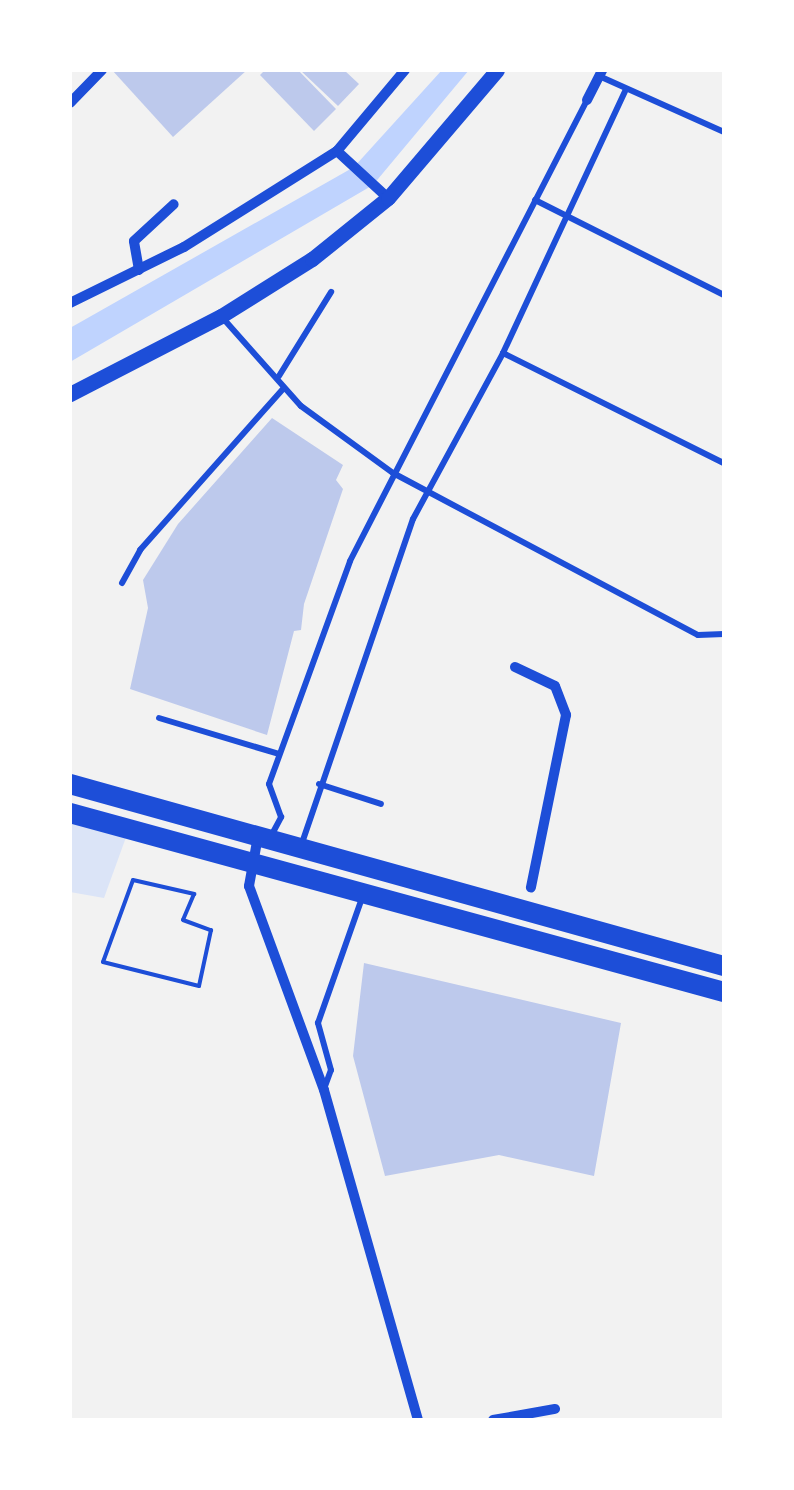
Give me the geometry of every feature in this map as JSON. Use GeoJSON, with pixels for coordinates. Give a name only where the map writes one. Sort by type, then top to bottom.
{"type":"FeatureCollection","features":[{"type":"Feature","properties":{"kind":"main road"},"geometry":{"type":"LineString","coordinates":[[70,784],[412,876],[528,897],[650,944],[724,966]]}},
{"type":"Feature","properties":{"kind":"main road"},"geometry":{"type":"LineString","coordinates":[[70,812],[724,992]]}},
{"type":"Feature","properties":{"kind":"main road"},"geometry":{"type":"LineString","coordinates":[[405,904],[412,876]]}},
{"type":"Feature","properties":{"kind":"main road"},"geometry":{"type":"LineString","coordinates":[[643,970],[650,944]]}},
{"type":"Feature","properties":{"kind":"street"},"geometry":{"type":"LineString","coordinates":[[70,103],[102,70]]}},
{"type":"Feature","properties":{"kind":"street"},"geometry":{"type":"LineString","coordinates":[[70,303],[266,200],[337,152],[405,70]]}},
{"type":"Feature","properties":{"kind":"street"},"geometry":{"type":"LineString","coordinates":[[70,394],[221,316],[312,259],[388,198],[497,70]]}},
{"type":"Feature","properties":{"kind":"street"},"geometry":{"type":"LineString","coordinates":[[587,100],[601,73]]}},
{"type":"Feature","properties":{"kind":"street"},"geometry":{"type":"LineString","coordinates":[[337,152],[388,198]]}},
{"type":"Feature","properties":{"kind":"street"},"geometry":{"type":"LineString","coordinates":[[139,270],[134,241],[174,204]]}},
{"type":"Feature","properties":{"kind":"street"},"geometry":{"type":"LineString","coordinates":[[515,666],[556,686],[566,715],[528,897]]}},
{"type":"Feature","properties":{"kind":"street"},"geometry":{"type":"LineString","coordinates":[[264,837],[250,863],[249,886],[324,1090],[418,1420]]}},
{"type":"Feature","properties":{"kind":"street"},"geometry":{"type":"LineString","coordinates":[[493,1420],[555,1409]]}},
{"type":"Feature","properties":{"kind":"lane"},"geometry":{"type":"LineString","coordinates":[[601,73],[626,89],[724,132]]}},
{"type":"Feature","properties":{"kind":"lane"},"geometry":{"type":"LineString","coordinates":[[301,846],[399,552],[426,492],[503,353],[626,89]]}},
{"type":"Feature","properties":{"kind":"lane"},"geometry":{"type":"LineString","coordinates":[[264,837],[280,818],[269,784],[350,561],[587,100]]}},
{"type":"Feature","properties":{"kind":"lane"},"geometry":{"type":"LineString","coordinates":[[535,200],[724,295]]}},
{"type":"Feature","properties":{"kind":"lane"},"geometry":{"type":"LineString","coordinates":[[279,376],[331,292]]}},
{"type":"Feature","properties":{"kind":"lane"},"geometry":{"type":"LineString","coordinates":[[221,316],[279,376],[282,389],[393,472],[698,635],[724,634]]}},
{"type":"Feature","properties":{"kind":"lane"},"geometry":{"type":"LineString","coordinates":[[503,353],[724,463]]}},
{"type":"Feature","properties":{"kind":"lane"},"geometry":{"type":"LineString","coordinates":[[122,583],[140,550],[282,389]]}},
{"type":"Feature","properties":{"kind":"lane"},"geometry":{"type":"LineString","coordinates":[[159,718],[279,754]]}},
{"type":"Feature","properties":{"kind":"lane"},"geometry":{"type":"LineString","coordinates":[[319,784],[381,804]]}},
{"type":"Feature","properties":{"kind":"lane"},"geometry":{"type":"LineString","coordinates":[[324,1090],[331,1070],[318,1024],[363,893]]}},
{"type":"Feature","properties":{"kind":"path"},"geometry":{"type":"LineString","coordinates":[[133,880],[194,894],[184,920],[211,930],[199,986],[102,962],[133,880]]}},
{"type":"Feature","properties":{"kind":"shaded area"},"geometry":{"type":"Polygon","coordinates":[[[70,813],[129,829],[104,898],[70,892],[70,813]]]}},
{"type":"Feature","properties":{"kind":"water"},"geometry":{"type":"Polygon","coordinates":[[[442,70],[469,70],[373,185],[70,362],[70,328],[354,167],[442,70]]]}},
{"type":"Feature","properties":{"kind":"building"},"geometry":{"type":"Polygon","coordinates":[[[112,70],[247,70],[173,137],[112,70]]]}},
{"type":"Feature","properties":{"kind":"building"},"geometry":{"type":"Polygon","coordinates":[[[265,70],[298,70],[336,109],[314,131],[260,75],[265,70]]]}},
{"type":"Feature","properties":{"kind":"building"},"geometry":{"type":"Polygon","coordinates":[[[300,70],[344,70],[359,84],[338,106],[300,70]]]}},
{"type":"Feature","properties":{"kind":"building"},"geometry":{"type":"Polygon","coordinates":[[[272,418],[343,465],[336,480],[343,489],[304,604],[301,630],[294,631],[267,735],[130,689],[148,608],[143,580],[178,524],[272,418]]]}},
{"type":"Feature","properties":{"kind":"building"},"geometry":{"type":"Polygon","coordinates":[[[364,963],[621,1023],[594,1176],[499,1155],[385,1176],[353,1056],[364,963]]]}}]}
